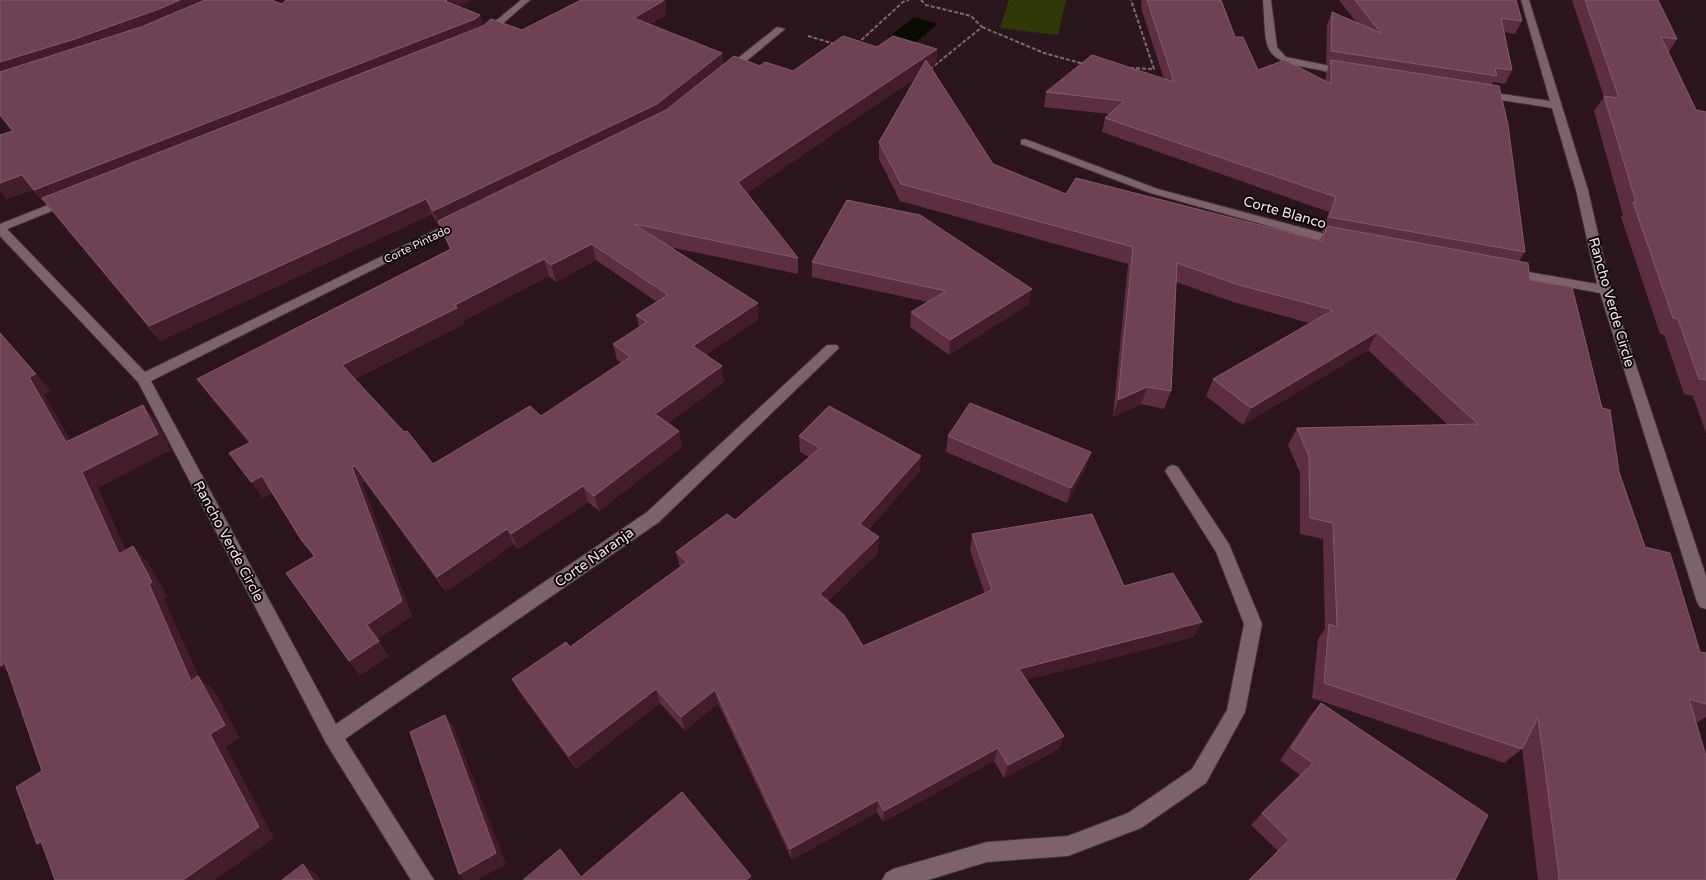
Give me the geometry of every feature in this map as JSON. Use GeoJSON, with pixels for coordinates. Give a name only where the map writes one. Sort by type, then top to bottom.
{"type":"FeatureCollection","features":[{"type":"Feature","properties":{"kind":"street"},"geometry":{"type":"LineString","coordinates":[[474,40],[483,36],[526,0]]}},
{"type":"Feature","properties":{"kind":"street"},"geometry":{"type":"LineString","coordinates":[[1267,0],[1272,48],[1283,59],[1312,67],[1361,74]]}},
{"type":"Feature","properties":{"kind":"street","name":"Rancho Verde Circle"},"geometry":{"type":"LineString","coordinates":[[1525,0],[1582,190],[1605,290],[1706,602]]}},
{"type":"Feature","properties":{"kind":"street"},"geometry":{"type":"LineString","coordinates":[[718,78],[780,28]]}},
{"type":"Feature","properties":{"kind":"street"},"geometry":{"type":"LineString","coordinates":[[1468,91],[1555,105]]}},
{"type":"Feature","properties":{"kind":"street","name":"Corte Blanco"},"geometry":{"type":"LineString","coordinates":[[1025,142],[1154,191],[1328,240],[1357,245]]}},
{"type":"Feature","properties":{"kind":"street"},"geometry":{"type":"LineString","coordinates":[[0,228],[82,196]]}},
{"type":"Feature","properties":{"kind":"street","name":"Corte Pintado"},"geometry":{"type":"LineString","coordinates":[[143,379],[470,218]]}},
{"type":"Feature","properties":{"kind":"street","name":"Rancho Verde Circle"},"geometry":{"type":"LineString","coordinates":[[0,228],[143,379],[332,737],[423,880]]}},
{"type":"Feature","properties":{"kind":"street"},"geometry":{"type":"LineString","coordinates":[[1500,271],[1605,290]]}},
{"type":"Feature","properties":{"kind":"street","name":"Corte Naranja"},"geometry":{"type":"LineString","coordinates":[[332,737],[652,516],[832,348]]}},
{"type":"Feature","properties":{"kind":"street"},"geometry":{"type":"LineString","coordinates":[[893,880],[987,852],[1068,846],[1134,821],[1199,776],[1236,712],[1253,624],[1223,549],[1173,472]]}},
{"type":"Feature","properties":{"kind":"path"},"geometry":{"type":"LineString","coordinates":[[852,48],[903,2],[909,0]]}},
{"type":"Feature","properties":{"kind":"path"},"geometry":{"type":"LineString","coordinates":[[921,0],[926,4],[971,16],[982,27],[1044,53],[1089,65]]}},
{"type":"Feature","properties":{"kind":"path"},"geometry":{"type":"LineString","coordinates":[[1126,68],[1154,69],[1131,0]]}},
{"type":"Feature","properties":{"kind":"path"},"geometry":{"type":"LineString","coordinates":[[929,70],[982,27]]}},
{"type":"Feature","properties":{"kind":"path"},"geometry":{"type":"LineString","coordinates":[[780,28],[843,46]]}},
{"type":"Feature","properties":{"kind":"green space"},"geometry":{"type":"Polygon","coordinates":[[[1009,0],[1066,0],[1058,35],[1000,28],[1009,0]]]}},
{"type":"Feature","properties":{"kind":"shaded area"},"geometry":{"type":"Polygon","coordinates":[[[914,17],[938,24],[912,45],[888,38],[914,17]]]}},
{"type":"Feature","properties":{"kind":"building"},"geometry":{"type":"Polygon","coordinates":[[[0,0],[180,0],[75,39],[0,62],[0,0]]]}},
{"type":"Feature","properties":{"kind":"building"},"geometry":{"type":"Polygon","coordinates":[[[205,0],[271,0],[282,4],[286,0],[447,0],[445,1],[480,15],[475,19],[34,190],[22,175],[0,183],[0,135],[13,131],[0,115],[0,72],[141,27],[205,0]]]}},
{"type":"Feature","properties":{"kind":"building"},"geometry":{"type":"Polygon","coordinates":[[[581,0],[663,0],[634,18],[722,53],[657,104],[433,211],[426,199],[149,326],[42,198],[483,26],[491,19],[522,30],[581,0]]]}},
{"type":"Feature","properties":{"kind":"building"},"geometry":{"type":"Polygon","coordinates":[[[1147,0],[1221,0],[1235,37],[1243,37],[1258,70],[1285,60],[1331,84],[1331,60],[1499,86],[1508,125],[1525,252],[1329,217],[1336,197],[1105,118],[1124,101],[1046,92],[1092,55],[1174,82],[1147,0]]]}},
{"type":"Feature","properties":{"kind":"building"},"geometry":{"type":"Polygon","coordinates":[[[1355,0],[1516,0],[1522,21],[1501,18],[1512,70],[1495,68],[1497,76],[1331,51],[1332,12],[1381,33],[1355,0]]]}},
{"type":"Feature","properties":{"kind":"building"},"geometry":{"type":"Polygon","coordinates":[[[1585,0],[1658,0],[1677,39],[1661,37],[1696,110],[1706,112],[1706,380],[1699,379],[1678,319],[1673,318],[1633,202],[1636,202],[1604,96],[1619,98],[1585,0]]]}},
{"type":"Feature","properties":{"kind":"building"},"geometry":{"type":"Polygon","coordinates":[[[843,36],[877,47],[893,36],[937,49],[738,182],[798,258],[634,224],[758,303],[693,346],[722,366],[655,414],[679,431],[594,496],[583,486],[511,534],[507,529],[437,577],[355,466],[352,467],[402,601],[367,625],[379,641],[349,661],[286,573],[315,556],[302,541],[262,476],[251,482],[229,453],[251,442],[197,379],[451,249],[438,221],[666,110],[734,56],[760,66],[765,62],[793,71],[843,36]],[[592,244],[551,265],[544,259],[455,305],[457,308],[342,365],[404,432],[407,431],[433,464],[530,406],[541,416],[630,357],[613,344],[647,322],[636,315],[668,295],[592,244]]]}},
{"type":"Feature","properties":{"kind":"building"},"geometry":{"type":"Polygon","coordinates":[[[926,60],[993,164],[1066,194],[1076,178],[1322,241],[1327,226],[1528,263],[1530,280],[1572,287],[1602,408],[1610,410],[1619,472],[1645,547],[1670,553],[1700,652],[1706,653],[1706,704],[1689,699],[1706,756],[1706,880],[1558,880],[1559,875],[1538,717],[1522,749],[1324,683],[1329,624],[1337,627],[1333,523],[1310,518],[1309,456],[1297,428],[1478,424],[1377,332],[1251,408],[1213,379],[1333,310],[1239,285],[1177,263],[1171,391],[1147,387],[1118,400],[1133,247],[901,184],[879,142],[926,60]]]}},
{"type":"Feature","properties":{"kind":"building"},"geometry":{"type":"Polygon","coordinates":[[[847,200],[920,215],[1032,289],[950,340],[911,312],[946,291],[812,262],[847,200]]]}},
{"type":"Feature","properties":{"kind":"building"},"geometry":{"type":"Polygon","coordinates":[[[0,333],[36,374],[29,377],[66,442],[143,405],[158,434],[82,472],[119,554],[133,546],[152,582],[149,584],[191,681],[198,676],[225,725],[210,734],[259,827],[183,880],[55,880],[41,841],[37,844],[16,787],[42,771],[5,663],[0,666],[0,333]]]}},
{"type":"Feature","properties":{"kind":"building"},"geometry":{"type":"Polygon","coordinates":[[[970,403],[1091,452],[1071,488],[948,436],[970,403]]]}},
{"type":"Feature","properties":{"kind":"building"},"geometry":{"type":"Polygon","coordinates":[[[829,406],[921,456],[860,524],[879,537],[820,594],[844,615],[863,646],[992,590],[972,534],[1092,514],[1124,586],[1173,573],[1202,622],[1019,669],[1064,736],[1008,765],[998,748],[884,811],[878,800],[790,849],[715,690],[681,717],[656,689],[569,756],[512,679],[566,642],[570,647],[687,562],[676,552],[727,514],[735,520],[820,448],[799,436],[829,406]]]}},
{"type":"Feature","properties":{"kind":"building"},"geometry":{"type":"Polygon","coordinates":[[[1321,703],[1488,815],[1455,880],[1249,880],[1289,840],[1262,813],[1313,763],[1291,748],[1321,703]]]}},
{"type":"Feature","properties":{"kind":"building"},"geometry":{"type":"Polygon","coordinates":[[[445,715],[496,853],[459,874],[410,732],[445,715]]]}},
{"type":"Feature","properties":{"kind":"building"},"geometry":{"type":"Polygon","coordinates":[[[682,792],[751,876],[746,880],[523,880],[560,849],[581,877],[682,792]]]}},
{"type":"Feature","properties":{"kind":"building"},"geometry":{"type":"Polygon","coordinates":[[[303,864],[313,880],[282,880],[303,864]]]}}]}
